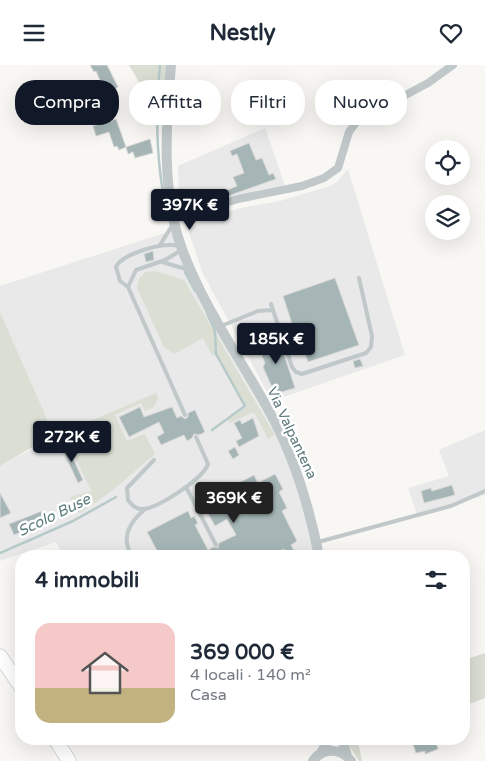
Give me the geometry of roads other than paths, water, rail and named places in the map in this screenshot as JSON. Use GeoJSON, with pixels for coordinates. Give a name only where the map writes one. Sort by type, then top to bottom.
{"type":"FeatureCollection","features":[{"type":"Feature","properties":{"kind":"highway"},"geometry":{"type":"LineString","coordinates":[[0,656],[15,678]]}},
{"type":"Feature","properties":{"kind":"highway"},"geometry":{"type":"LineString","coordinates":[[59,745],[69,761]]}},
{"type":"Feature","properties":{"kind":"street","name":"Via Valpantena"},"geometry":{"type":"LineString","coordinates":[[171,65],[167,145],[170,198],[182,249],[221,327],[271,415],[297,470],[318,550]]}},
{"type":"Feature","properties":{"kind":"street"},"geometry":{"type":"LineString","coordinates":[[174,219],[238,199],[296,187],[324,178],[338,168],[352,126],[363,116],[428,83],[454,65]]}},
{"type":"Feature","properties":{"kind":"street"},"geometry":{"type":"LineString","coordinates":[[313,761],[326,745]]}},
{"type":"Feature","properties":{"kind":"street"},"geometry":{"type":"LineString","coordinates":[[344,745],[349,759]]}},
{"type":"Feature","properties":{"kind":"street"},"geometry":{"type":"LineString","coordinates":[[321,753],[335,751],[349,759]]}},
{"type":"Feature","properties":{"kind":"lane"},"geometry":{"type":"LineString","coordinates":[[160,245],[174,219]]}},
{"type":"Feature","properties":{"kind":"lane"},"geometry":{"type":"LineString","coordinates":[[128,287],[136,270],[177,255],[182,249],[176,245],[160,245],[122,259],[116,267],[120,281],[128,287],[185,415]]}},
{"type":"Feature","properties":{"kind":"lane"},"geometry":{"type":"LineString","coordinates":[[160,262],[175,265],[188,270],[194,275]]}},
{"type":"Feature","properties":{"kind":"lane"},"geometry":{"type":"LineString","coordinates":[[271,304],[292,367],[296,372],[302,374],[366,353],[371,347],[372,335],[359,278]]}},
{"type":"Feature","properties":{"kind":"lane"},"geometry":{"type":"LineString","coordinates":[[221,327],[258,311],[273,311]]}},
{"type":"Feature","properties":{"kind":"lane"},"geometry":{"type":"LineString","coordinates":[[130,550],[127,543],[128,527],[146,509],[186,487],[205,472],[208,464],[196,437]]}},
{"type":"Feature","properties":{"kind":"lane"},"geometry":{"type":"LineString","coordinates":[[146,509],[137,509],[132,505],[126,495],[127,488],[154,460]]}},
{"type":"Feature","properties":{"kind":"lane"},"geometry":{"type":"LineString","coordinates":[[186,487],[216,545]]}},
{"type":"Feature","properties":{"kind":"lane"},"geometry":{"type":"LineString","coordinates":[[316,543],[451,506],[485,491]]}},
{"type":"Feature","properties":{"kind":"waterway","name":"Scolo Buse"},"geometry":{"type":"LineString","coordinates":[[160,65],[157,104],[159,163],[169,220]]}},
{"type":"Feature","properties":{"kind":"waterway","name":"Scolo Buse"},"geometry":{"type":"LineString","coordinates":[[185,272],[195,291]]}},
{"type":"Feature","properties":{"kind":"waterway","name":"Scolo Buse"},"geometry":{"type":"LineString","coordinates":[[207,313],[215,331],[216,354],[245,406],[212,430]]}},
{"type":"Feature","properties":{"kind":"waterway","name":"Scolo Buse"},"geometry":{"type":"LineString","coordinates":[[0,553],[73,521],[116,497]]}}]}
